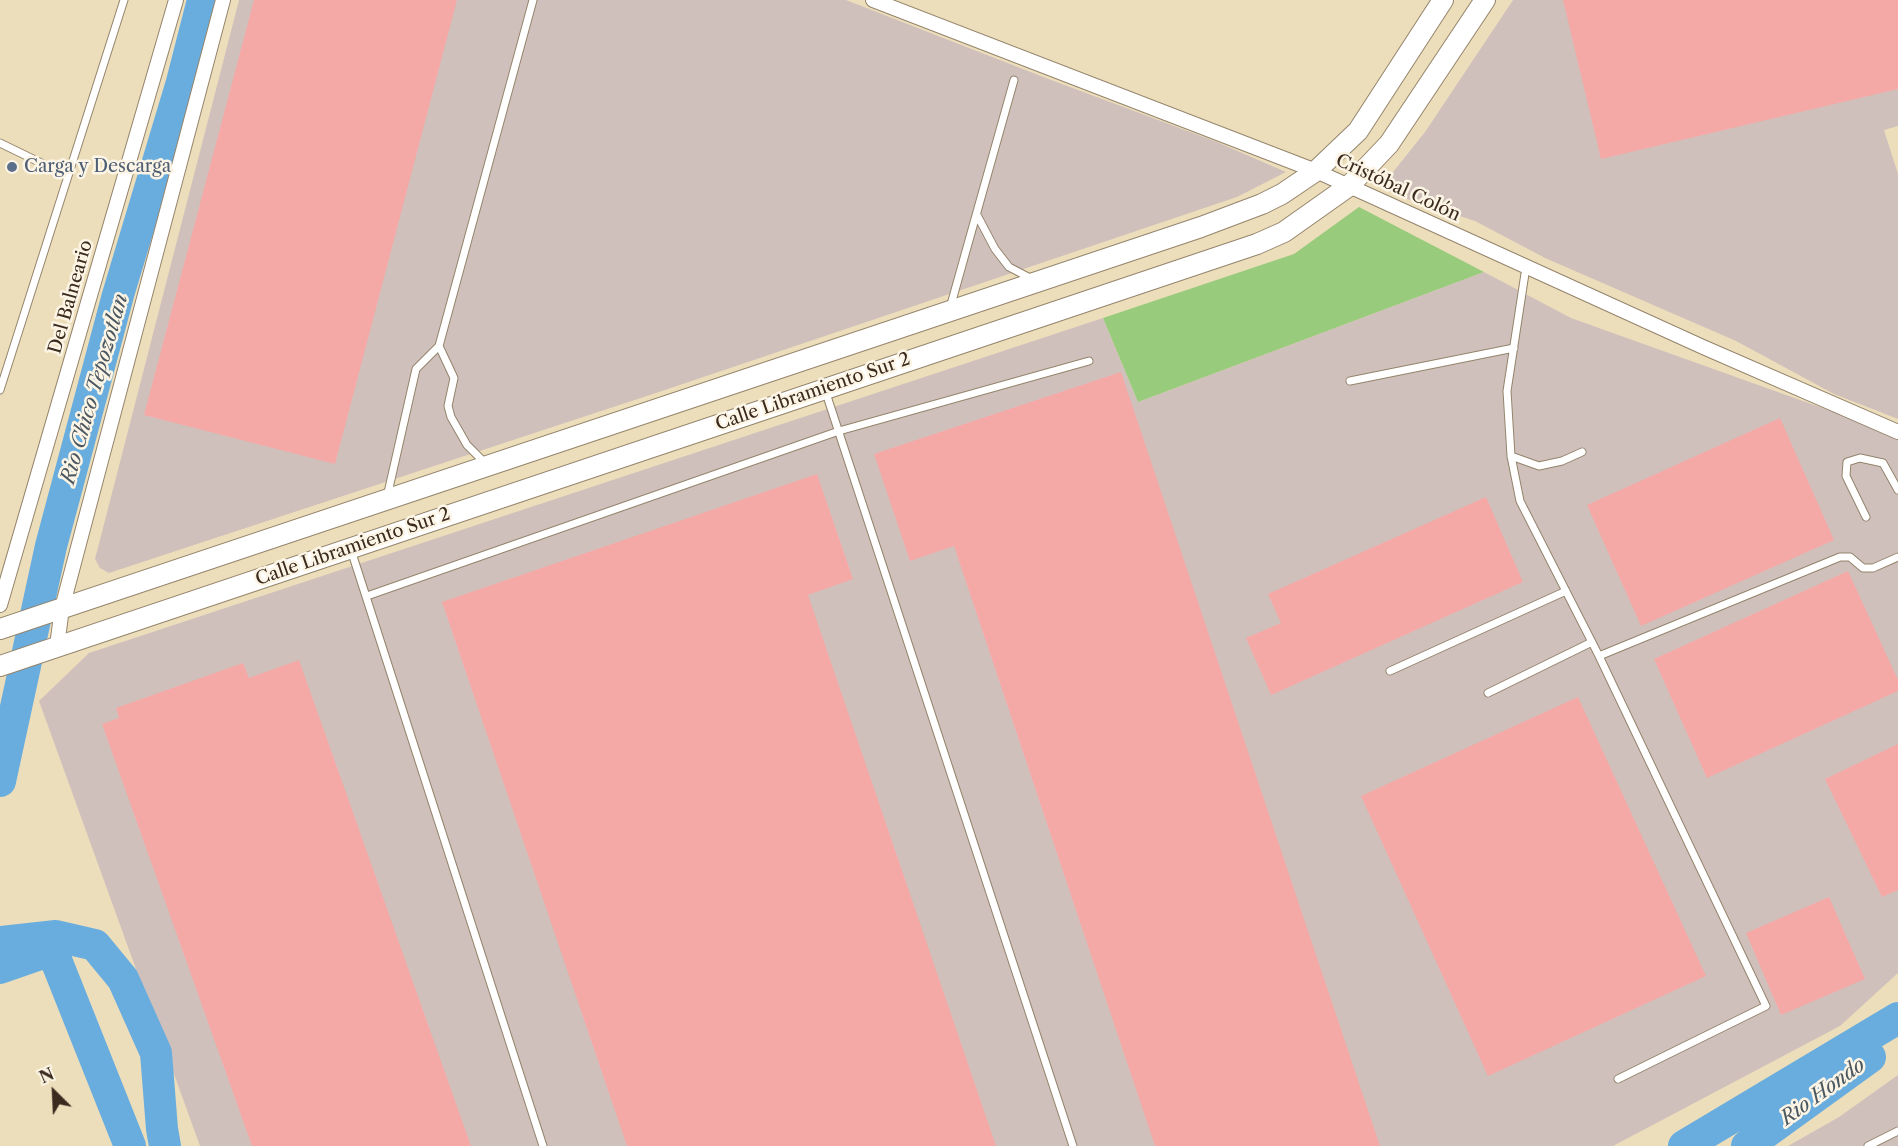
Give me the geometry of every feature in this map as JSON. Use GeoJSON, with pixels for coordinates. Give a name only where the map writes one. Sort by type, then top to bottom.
{"type":"FeatureCollection","features":[{"type":"Feature","properties":{"kind":"main road","name":"Calle Libramiento Sur 2"},"geometry":{"type":"LineString","coordinates":[[1,629],[1240,213],[1282,194],[1317,171],[1358,131],[1443,0]]}},
{"type":"Feature","properties":{"kind":"main road","name":"Calle Libramiento Sur 2"},"geometry":{"type":"LineString","coordinates":[[0,666],[1266,240],[1284,232],[1349,186],[1389,144],[1485,0]]}},
{"type":"Feature","properties":{"kind":"main road"},"geometry":{"type":"LineString","coordinates":[[1101,261],[1112,292]]}},
{"type":"Feature","properties":{"kind":"main road"},"geometry":{"type":"LineString","coordinates":[[814,357],[825,388]]}},
{"type":"Feature","properties":{"kind":"main road"},"geometry":{"type":"LineString","coordinates":[[387,499],[397,532]]}},
{"type":"Feature","properties":{"kind":"main road"},"geometry":{"type":"LineString","coordinates":[[339,516],[350,548]]}},
{"type":"Feature","properties":{"kind":"street","name":"Del Balneario"},"geometry":{"type":"LineString","coordinates":[[0,605],[176,0]]}},
{"type":"Feature","properties":{"kind":"street"},"geometry":{"type":"LineString","coordinates":[[52,647],[56,610],[223,0]]}},
{"type":"Feature","properties":{"kind":"street","name":"Cristóbal Colón"},"geometry":{"type":"LineString","coordinates":[[873,0],[1317,171],[1703,347],[1898,432]]}},
{"type":"Feature","properties":{"kind":"lane"},"geometry":{"type":"LineString","coordinates":[[0,390],[124,0]]}},
{"type":"Feature","properties":{"kind":"lane"},"geometry":{"type":"LineString","coordinates":[[387,499],[416,369],[439,346],[533,0]]}},
{"type":"Feature","properties":{"kind":"lane"},"geometry":{"type":"LineString","coordinates":[[949,312],[1014,80]]}},
{"type":"Feature","properties":{"kind":"lane"},"geometry":{"type":"LineString","coordinates":[[0,143],[68,176]]}},
{"type":"Feature","properties":{"kind":"lane"},"geometry":{"type":"LineString","coordinates":[[977,215],[995,249],[1009,267],[1038,282]]}},
{"type":"Feature","properties":{"kind":"lane"},"geometry":{"type":"LineString","coordinates":[[1526,267],[1507,391],[1511,456],[1520,501],[1599,656],[1766,1006],[1618,1080]]}},
{"type":"Feature","properties":{"kind":"lane"},"geometry":{"type":"LineString","coordinates":[[439,346],[454,378],[448,406],[451,417],[467,445],[488,466]]}},
{"type":"Feature","properties":{"kind":"lane"},"geometry":{"type":"LineString","coordinates":[[1350,381],[1514,348]]}},
{"type":"Feature","properties":{"kind":"lane"},"geometry":{"type":"LineString","coordinates":[[367,596],[839,431],[1089,361]]}},
{"type":"Feature","properties":{"kind":"lane"},"geometry":{"type":"LineString","coordinates":[[825,388],[1073,1146]]}},
{"type":"Feature","properties":{"kind":"lane"},"geometry":{"type":"LineString","coordinates":[[1511,456],[1539,466],[1562,461],[1582,452]]}},
{"type":"Feature","properties":{"kind":"lane"},"geometry":{"type":"LineString","coordinates":[[1866,517],[1846,476],[1847,462],[1860,458],[1882,463],[1898,490]]}},
{"type":"Feature","properties":{"kind":"lane"},"geometry":{"type":"LineString","coordinates":[[350,548],[543,1146]]}},
{"type":"Feature","properties":{"kind":"lane"},"geometry":{"type":"LineString","coordinates":[[1599,656],[1840,557],[1850,557],[1863,568],[1873,568],[1898,557]]}},
{"type":"Feature","properties":{"kind":"lane"},"geometry":{"type":"LineString","coordinates":[[1390,671],[1566,591]]}},
{"type":"Feature","properties":{"kind":"lane"},"geometry":{"type":"LineString","coordinates":[[1488,693],[1592,642]]}},
{"type":"Feature","properties":{"kind":"lane"},"geometry":{"type":"LineString","coordinates":[[1868,1146],[1898,1131]]}},
{"type":"Feature","properties":{"kind":"shaded area"},"geometry":{"type":"Polygon","coordinates":[[[239,0],[846,0],[1217,142],[1286,172],[1237,197],[659,392],[109,573],[100,568],[95,559],[239,0]]]}},
{"type":"Feature","properties":{"kind":"shaded area"},"geometry":{"type":"Polygon","coordinates":[[[1513,0],[1898,0],[1898,126],[1884,130],[1898,174],[1898,419],[1834,394],[1736,341],[1545,258],[1475,221],[1401,197],[1387,190],[1389,177],[1425,132],[1513,0]]]}},
{"type":"Feature","properties":{"kind":"shaded area"},"geometry":{"type":"Polygon","coordinates":[[[1484,272],[1571,318],[1898,435],[1898,973],[1840,1026],[1613,1146],[200,1146],[39,701],[89,653],[1103,318],[1138,402],[1484,272]]]}},
{"type":"Feature","properties":{"kind":"shaded area"},"geometry":{"type":"Polygon","coordinates":[[[1898,1075],[1898,1146],[1788,1146],[1839,1117],[1898,1075]]]}},
{"type":"Feature","properties":{"kind":"green space"},"geometry":{"type":"Polygon","coordinates":[[[1359,207],[1484,272],[1138,402],[1103,318],[1294,254],[1359,207]]]}},
{"type":"Feature","properties":{"kind":"building"},"geometry":{"type":"Polygon","coordinates":[[[254,0],[457,0],[335,464],[144,415],[254,0]]]}},
{"type":"Feature","properties":{"kind":"building"},"geometry":{"type":"Polygon","coordinates":[[[1563,0],[1898,0],[1898,89],[1601,159],[1563,0]]]}},
{"type":"Feature","properties":{"kind":"building"},"geometry":{"type":"Polygon","coordinates":[[[1121,372],[1380,1146],[1155,1146],[954,546],[910,561],[874,454],[1121,372]]]}},
{"type":"Feature","properties":{"kind":"building"},"geometry":{"type":"Polygon","coordinates":[[[1780,418],[1834,540],[1641,626],[1587,505],[1780,418]]]}},
{"type":"Feature","properties":{"kind":"building"},"geometry":{"type":"Polygon","coordinates":[[[817,474],[853,579],[808,595],[996,1146],[627,1146],[442,602],[817,474]]]}},
{"type":"Feature","properties":{"kind":"building"},"geometry":{"type":"Polygon","coordinates":[[[1486,497],[1523,582],[1271,695],[1246,638],[1281,623],[1268,594],[1486,497]]]}},
{"type":"Feature","properties":{"kind":"building"},"geometry":{"type":"Polygon","coordinates":[[[1848,571],[1898,680],[1898,691],[1707,778],[1654,659],[1848,571]]]}},
{"type":"Feature","properties":{"kind":"building"},"geometry":{"type":"Polygon","coordinates":[[[299,660],[471,1146],[252,1146],[102,724],[119,718],[116,708],[243,663],[249,678],[299,660]]]}},
{"type":"Feature","properties":{"kind":"building"},"geometry":{"type":"Polygon","coordinates":[[[1578,697],[1706,976],[1488,1076],[1361,796],[1578,697]]]}},
{"type":"Feature","properties":{"kind":"building"},"geometry":{"type":"Polygon","coordinates":[[[1898,744],[1898,890],[1882,897],[1825,779],[1898,744]]]}},
{"type":"Feature","properties":{"kind":"building"},"geometry":{"type":"Polygon","coordinates":[[[1829,897],[1865,979],[1781,1015],[1746,933],[1829,897]]]}},
{"type":"Feature","properties":{"kind":"waterway","name":"Rio Chico Tepozotlan"},"geometry":{"type":"LineString","coordinates":[[0,781],[51,546],[118,295],[182,82],[203,0]]}},
{"type":"Feature","properties":{"kind":"waterway","name":"Rio Hondo"},"geometry":{"type":"LineString","coordinates":[[0,942],[56,936],[95,945],[123,979],[156,1053],[165,1146]]}},
{"type":"Feature","properties":{"kind":"waterway"},"geometry":{"type":"LineString","coordinates":[[0,968],[52,950],[130,1146]]}},
{"type":"Feature","properties":{"kind":"waterway"},"geometry":{"type":"LineString","coordinates":[[1684,1146],[1898,1018]]}},
{"type":"Feature","properties":{"kind":"waterway","name":"Rio Hondo"},"geometry":{"type":"LineString","coordinates":[[1747,1146],[1870,1057]]}},
{"type":"Feature","properties":{"kind":"place","name":"Carga y Descarga"},"geometry":{"type":"Point","coordinates":[12,167]}}]}
